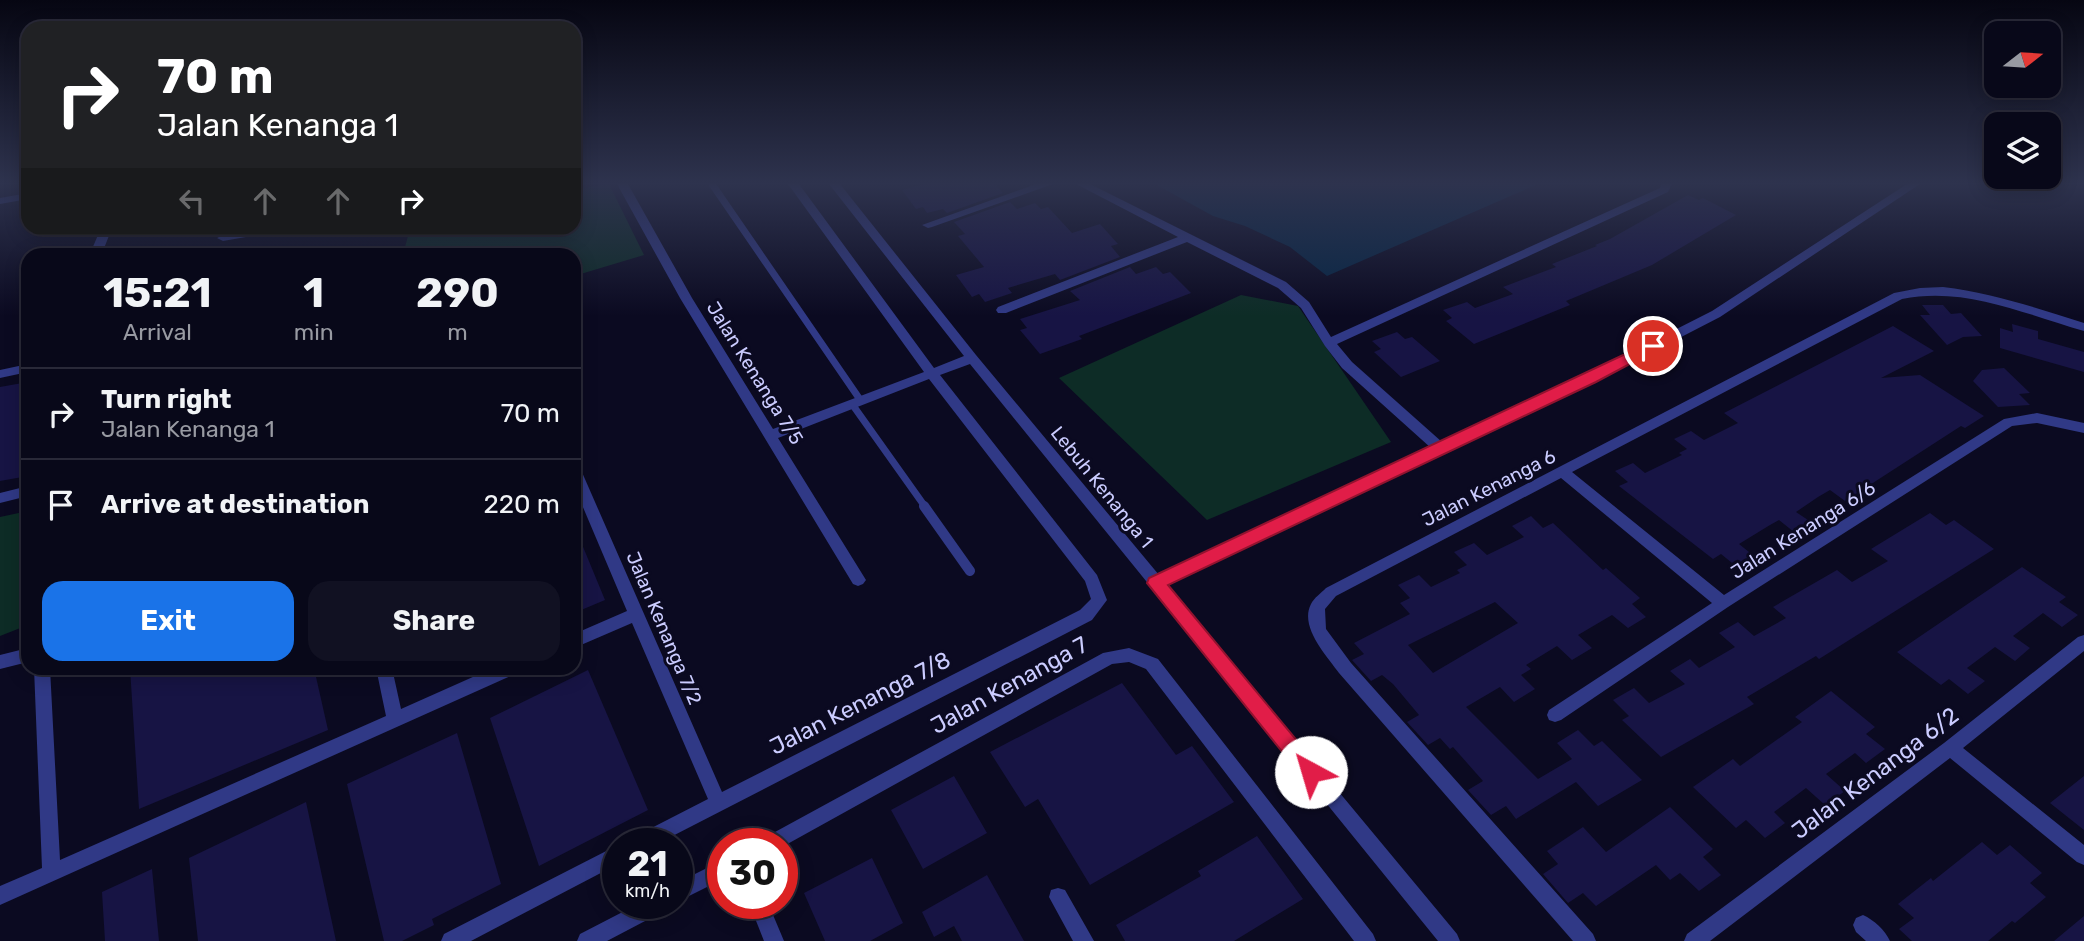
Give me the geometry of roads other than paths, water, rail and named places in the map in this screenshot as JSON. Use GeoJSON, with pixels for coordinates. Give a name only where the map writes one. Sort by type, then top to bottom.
{"type":"FeatureCollection","features":[{"type":"Feature","properties":{"kind":"street","name":"Jalan Kenanga 7/5"},"geometry":{"type":"LineString","coordinates":[[647,228],[686,298],[858,580]]}},
{"type":"Feature","properties":{"kind":"street"},"geometry":{"type":"LineString","coordinates":[[825,228],[932,374]]}},
{"type":"Feature","properties":{"kind":"street","name":"Lebuh Kenanga 1"},"geometry":{"type":"LineString","coordinates":[[869,228],[972,358],[1450,941]]}},
{"type":"Feature","properties":{"kind":"street"},"geometry":{"type":"LineString","coordinates":[[1170,228],[1282,285],[1305,304],[1329,343],[1347,365],[1440,448]]}},
{"type":"Feature","properties":{"kind":"street"},"geometry":{"type":"LineString","coordinates":[[1329,343],[1583,228]]}},
{"type":"Feature","properties":{"kind":"street"},"geometry":{"type":"LineString","coordinates":[[1156,583],[1591,378],[1716,314],[1844,228]]}},
{"type":"Feature","properties":{"kind":"street"},"geometry":{"type":"LineString","coordinates":[[223,238],[240,235]]}},
{"type":"Feature","properties":{"kind":"street"},"geometry":{"type":"LineString","coordinates":[[1002,310],[1188,237]]}},
{"type":"Feature","properties":{"kind":"street","name":"Jalan Kenanga 6"},"geometry":{"type":"LineString","coordinates":[[1586,941],[1345,668],[1318,631],[1317,607],[1331,592],[1898,296],[1916,291],[1942,290],[1966,294],[2084,327]]}},
{"type":"Feature","properties":{"kind":"street"},"geometry":{"type":"LineString","coordinates":[[771,435],[972,358]]}},
{"type":"Feature","properties":{"kind":"street"},"geometry":{"type":"LineString","coordinates":[[0,374],[21,370]]}},
{"type":"Feature","properties":{"kind":"street","name":"Jalan Kenanga 7/8"},"geometry":{"type":"LineString","coordinates":[[668,828],[1086,615],[1100,600],[1092,579],[932,374]]}},
{"type":"Feature","properties":{"kind":"street","name":"Jalan Kenanga 6/6"},"geometry":{"type":"LineString","coordinates":[[1555,715],[1723,603],[2010,422],[2037,418],[2084,428]]}},
{"type":"Feature","properties":{"kind":"street"},"geometry":{"type":"LineString","coordinates":[[1562,472],[1723,603]]}},
{"type":"Feature","properties":{"kind":"street","name":"Jalan Kenanga 7/2"},"geometry":{"type":"LineString","coordinates":[[581,486],[718,802]]}},
{"type":"Feature","properties":{"kind":"street"},"geometry":{"type":"LineString","coordinates":[[0,498],[21,493]]}},
{"type":"Feature","properties":{"kind":"street"},"geometry":{"type":"LineString","coordinates":[[581,638],[636,614]]}},
{"type":"Feature","properties":{"kind":"street","name":"Jalan Kenanga 6/2"},"geometry":{"type":"LineString","coordinates":[[1694,941],[1950,748],[2084,642]]}},
{"type":"Feature","properties":{"kind":"street","name":"Jalan Kenanga 7"},"geometry":{"type":"LineString","coordinates":[[798,829],[1109,658],[1129,655],[1152,664],[1366,941]]}},
{"type":"Feature","properties":{"kind":"street"},"geometry":{"type":"LineString","coordinates":[[0,662],[21,657]]}},
{"type":"Feature","properties":{"kind":"street"},"geometry":{"type":"LineString","coordinates":[[42,675],[51,873]]}},
{"type":"Feature","properties":{"kind":"street"},"geometry":{"type":"LineString","coordinates":[[386,675],[396,719]]}},
{"type":"Feature","properties":{"kind":"street"},"geometry":{"type":"LineString","coordinates":[[0,896],[495,675]]}},
{"type":"Feature","properties":{"kind":"street"},"geometry":{"type":"LineString","coordinates":[[1950,748],[2084,856]]}},
{"type":"Feature","properties":{"kind":"street"},"geometry":{"type":"LineString","coordinates":[[450,941],[602,862]]}},
{"type":"Feature","properties":{"kind":"street"},"geometry":{"type":"LineString","coordinates":[[1058,897],[1084,941]]}},
{"type":"Feature","properties":{"kind":"street"},"geometry":{"type":"LineString","coordinates":[[587,941],[629,919]]}},
{"type":"Feature","properties":{"kind":"street"},"geometry":{"type":"LineString","coordinates":[[765,919],[774,941]]}},
{"type":"Feature","properties":{"kind":"street"},"geometry":{"type":"LineString","coordinates":[[1863,925],[1880,941]]}},
{"type":"Feature","properties":{"kind":"lane"},"geometry":{"type":"LineString","coordinates":[[741,228],[970,571]]}},
{"type":"Feature","properties":{"kind":"water"},"geometry":{"type":"Polygon","coordinates":[[[1249,228],[1437,228],[1327,276],[1290,247],[1249,228]]]}}]}
